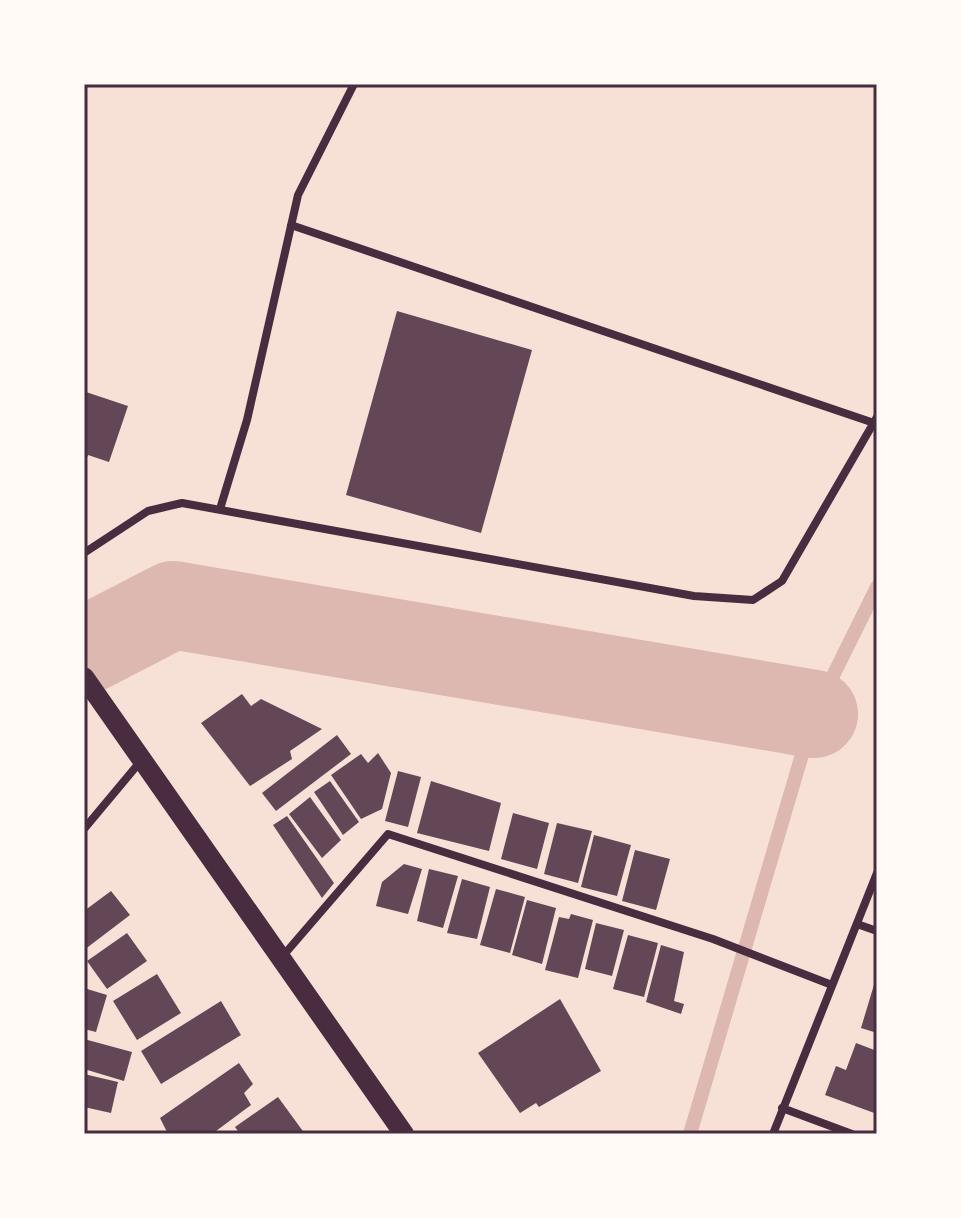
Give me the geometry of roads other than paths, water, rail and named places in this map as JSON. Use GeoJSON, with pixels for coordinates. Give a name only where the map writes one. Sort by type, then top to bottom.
{"type":"FeatureCollection","features":[{"type":"Feature","properties":{"kind":"main road"},"geometry":{"type":"LineString","coordinates":[[84,677],[404,1134]]}},
{"type":"Feature","properties":{"kind":"street"},"geometry":{"type":"LineString","coordinates":[[220,509],[247,420],[298,195],[354,84]]}},
{"type":"Feature","properties":{"kind":"street"},"geometry":{"type":"LineString","coordinates":[[84,553],[148,511],[182,503],[678,593],[753,600],[782,581],[875,420],[291,225]]}},
{"type":"Feature","properties":{"kind":"street"},"geometry":{"type":"LineString","coordinates":[[84,829],[142,759]]}},
{"type":"Feature","properties":{"kind":"street"},"geometry":{"type":"LineString","coordinates":[[280,959],[388,834],[713,939],[832,985]]}},
{"type":"Feature","properties":{"kind":"street"},"geometry":{"type":"LineString","coordinates":[[773,1134],[877,873]]}},
{"type":"Feature","properties":{"kind":"street"},"geometry":{"type":"LineString","coordinates":[[857,924],[877,931]]}},
{"type":"Feature","properties":{"kind":"street"},"geometry":{"type":"LineString","coordinates":[[782,1108],[852,1134]]}},
{"type":"Feature","properties":{"kind":"waterway"},"geometry":{"type":"LineString","coordinates":[[690,1134],[814,714],[877,587]]}},
{"type":"Feature","properties":{"kind":"waterway"},"geometry":{"type":"LineString","coordinates":[[84,651],[173,605],[814,714]]}}]}
